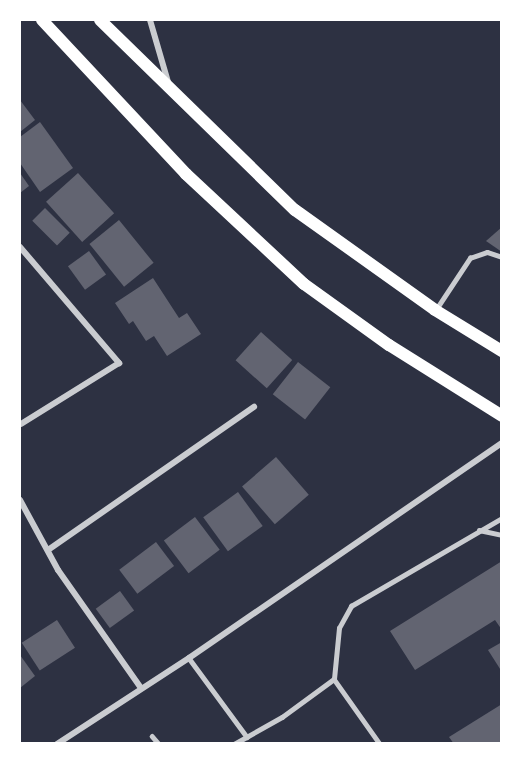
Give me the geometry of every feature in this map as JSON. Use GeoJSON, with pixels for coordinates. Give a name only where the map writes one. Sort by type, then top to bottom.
{"type":"FeatureCollection","features":[{"type":"Feature","properties":{"kind":"main road"},"geometry":{"type":"LineString","coordinates":[[42,20],[186,174],[304,284],[388,345],[501,416]]}},
{"type":"Feature","properties":{"kind":"main road"},"geometry":{"type":"LineString","coordinates":[[104,20],[171,92],[295,210],[435,310],[501,351]]}},
{"type":"Feature","properties":{"kind":"street"},"geometry":{"type":"LineString","coordinates":[[150,20],[171,92]]}},
{"type":"Feature","properties":{"kind":"street"},"geometry":{"type":"LineString","coordinates":[[20,247],[119,363],[20,424]]}},
{"type":"Feature","properties":{"kind":"street"},"geometry":{"type":"LineString","coordinates":[[48,550],[254,407]]}},
{"type":"Feature","properties":{"kind":"street"},"geometry":{"type":"LineString","coordinates":[[57,744],[189,658],[501,443]]}},
{"type":"Feature","properties":{"kind":"street"},"geometry":{"type":"LineString","coordinates":[[20,500],[48,550],[141,688]]}},
{"type":"Feature","properties":{"kind":"lane"},"geometry":{"type":"LineString","coordinates":[[435,310],[470,258],[487,252],[501,257]]}},
{"type":"Feature","properties":{"kind":"lane"},"geometry":{"type":"LineString","coordinates":[[380,744],[334,678],[339,628],[351,606],[501,518]]}},
{"type":"Feature","properties":{"kind":"lane"},"geometry":{"type":"LineString","coordinates":[[479,530],[501,535]]}},
{"type":"Feature","properties":{"kind":"lane"},"geometry":{"type":"LineString","coordinates":[[189,658],[247,737]]}},
{"type":"Feature","properties":{"kind":"lane"},"geometry":{"type":"LineString","coordinates":[[234,744],[334,678]]}},
{"type":"Feature","properties":{"kind":"lane"},"geometry":{"type":"LineString","coordinates":[[152,736],[159,744]]}},
{"type":"Feature","properties":{"kind":"building"},"geometry":{"type":"Polygon","coordinates":[[[20,100],[35,120],[20,132],[20,100]]]}},
{"type":"Feature","properties":{"kind":"building"},"geometry":{"type":"Polygon","coordinates":[[[40,122],[73,168],[40,192],[20,163],[20,137],[40,122]]]}},
{"type":"Feature","properties":{"kind":"building"},"geometry":{"type":"Polygon","coordinates":[[[20,173],[29,186],[20,193],[20,173]]]}},
{"type":"Feature","properties":{"kind":"building"},"geometry":{"type":"Polygon","coordinates":[[[78,173],[114,213],[82,242],[46,202],[78,173]]]}},
{"type":"Feature","properties":{"kind":"building"},"geometry":{"type":"Polygon","coordinates":[[[45,208],[70,233],[57,245],[32,221],[45,208]]]}},
{"type":"Feature","properties":{"kind":"building"},"geometry":{"type":"Polygon","coordinates":[[[119,220],[154,263],[124,287],[89,244],[119,220]]]}},
{"type":"Feature","properties":{"kind":"building"},"geometry":{"type":"Polygon","coordinates":[[[502,227],[502,252],[486,241],[502,227]]]}},
{"type":"Feature","properties":{"kind":"building"},"geometry":{"type":"Polygon","coordinates":[[[89,251],[106,274],[85,290],[68,266],[89,251]]]}},
{"type":"Feature","properties":{"kind":"building"},"geometry":{"type":"Polygon","coordinates":[[[153,278],[179,318],[187,313],[201,334],[167,356],[154,336],[146,341],[133,321],[129,324],[115,303],[153,278]]]}},
{"type":"Feature","properties":{"kind":"building"},"geometry":{"type":"Polygon","coordinates":[[[261,332],[292,360],[267,388],[236,360],[261,332]]]}},
{"type":"Feature","properties":{"kind":"building"},"geometry":{"type":"Polygon","coordinates":[[[298,362],[330,387],[305,420],[273,394],[298,362]]]}},
{"type":"Feature","properties":{"kind":"building"},"geometry":{"type":"Polygon","coordinates":[[[276,457],[309,495],[275,524],[242,487],[276,457]]]}},
{"type":"Feature","properties":{"kind":"building"},"geometry":{"type":"Polygon","coordinates":[[[238,492],[263,526],[228,551],[203,517],[238,492]]]}},
{"type":"Feature","properties":{"kind":"building"},"geometry":{"type":"Polygon","coordinates":[[[195,517],[220,550],[189,573],[164,540],[195,517]]]}},
{"type":"Feature","properties":{"kind":"building"},"geometry":{"type":"Polygon","coordinates":[[[156,542],[174,566],[137,594],[119,570],[156,542]]]}},
{"type":"Feature","properties":{"kind":"building"},"geometry":{"type":"Polygon","coordinates":[[[502,561],[502,630],[495,620],[415,670],[390,631],[502,561]]]}},
{"type":"Feature","properties":{"kind":"building"},"geometry":{"type":"Polygon","coordinates":[[[120,591],[134,610],[110,628],[96,609],[120,591]]]}},
{"type":"Feature","properties":{"kind":"building"},"geometry":{"type":"Polygon","coordinates":[[[57,620],[75,648],[40,671],[22,643],[57,620]]]}},
{"type":"Feature","properties":{"kind":"building"},"geometry":{"type":"Polygon","coordinates":[[[502,642],[502,672],[488,650],[502,642]]]}},
{"type":"Feature","properties":{"kind":"building"},"geometry":{"type":"Polygon","coordinates":[[[20,655],[35,676],[20,688],[20,655]]]}},
{"type":"Feature","properties":{"kind":"building"},"geometry":{"type":"Polygon","coordinates":[[[502,704],[502,744],[454,744],[449,737],[502,704]]]}}]}
